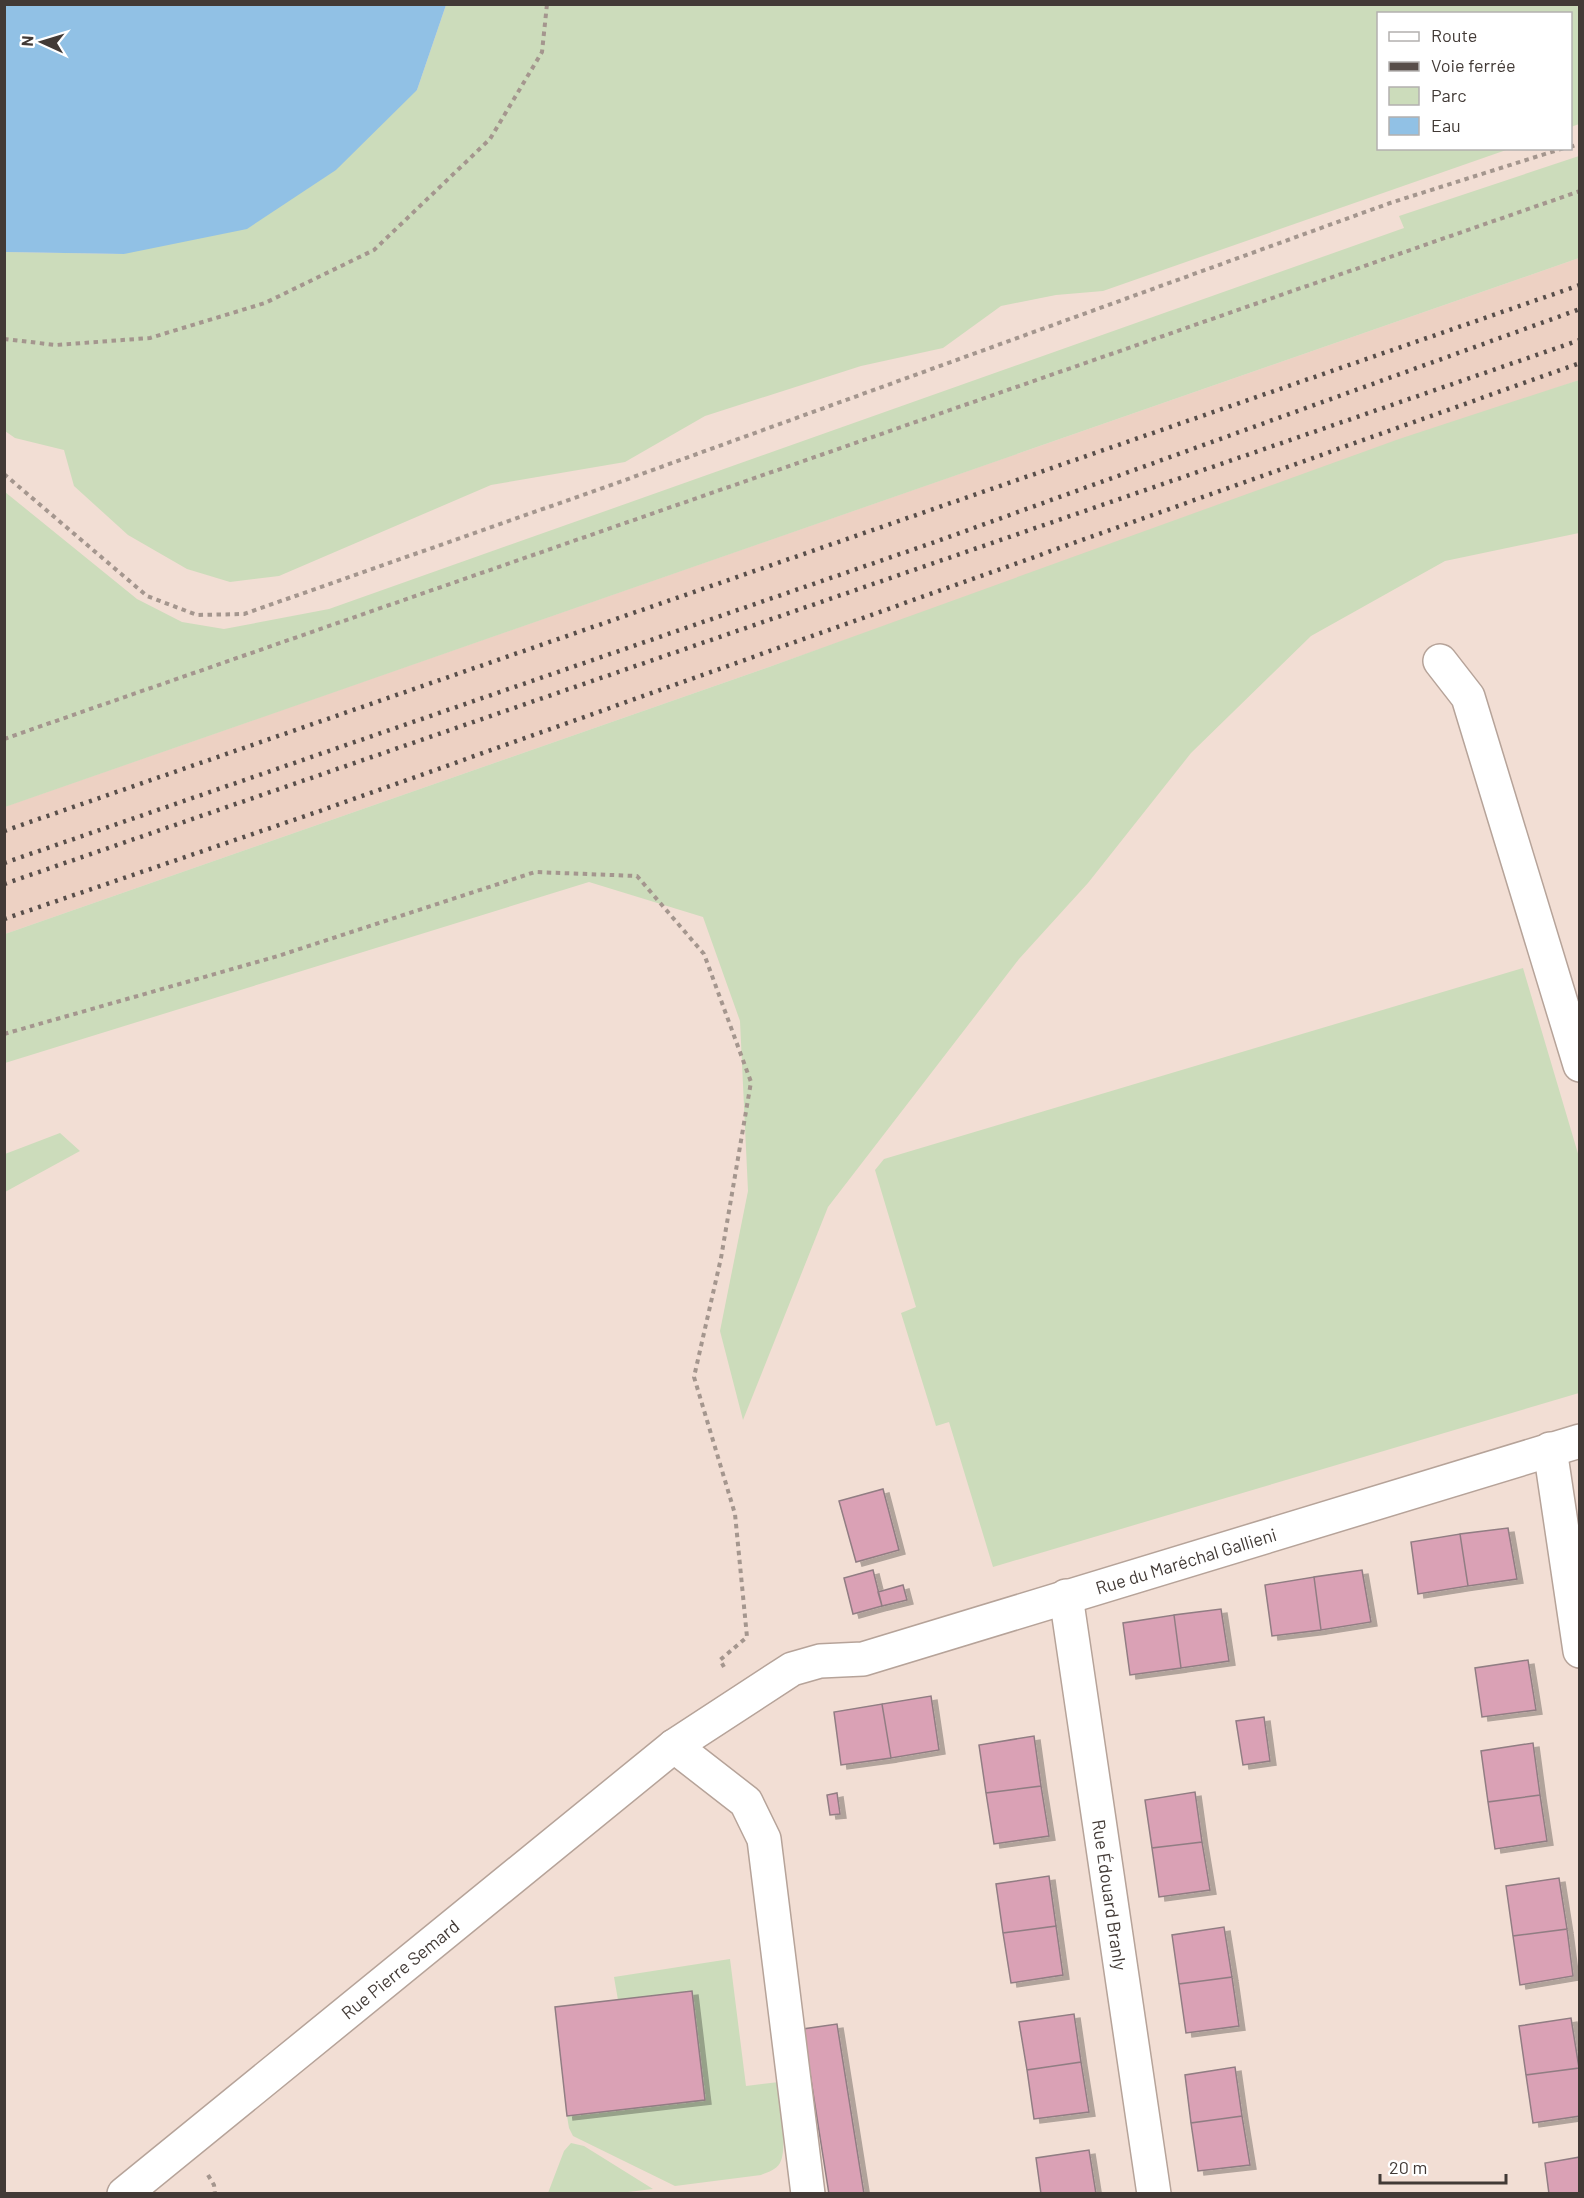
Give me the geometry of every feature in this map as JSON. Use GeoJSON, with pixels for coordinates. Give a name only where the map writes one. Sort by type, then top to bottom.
{"type":"FeatureCollection","features":[{"type":"Feature","properties":{"kind":"street"},"geometry":{"type":"LineString","coordinates":[[1440,661],[1468,697],[1580,1065]]}},
{"type":"Feature","properties":{"kind":"street"},"geometry":{"type":"LineString","coordinates":[[1565,1445],[1580,1651]]}},
{"type":"Feature","properties":{"kind":"street","name":"Rue du Maréchal Gallieni"},"geometry":{"type":"LineString","coordinates":[[792,1670],[820,1661],[863,1659],[1565,1445]]}},
{"type":"Feature","properties":{"kind":"street","name":"Rue Édouard Branly"},"geometry":{"type":"LineString","coordinates":[[1066,1596],[1154,2193]]}},
{"type":"Feature","properties":{"kind":"street","name":"Rue Pierre Semard"},"geometry":{"type":"LineString","coordinates":[[124,2193],[674,1746],[792,1670]]}},
{"type":"Feature","properties":{"kind":"street"},"geometry":{"type":"LineString","coordinates":[[674,1746],[746,1802],[764,1839],[808,2193]]}},
{"type":"Feature","properties":{"kind":"path"},"geometry":{"type":"LineString","coordinates":[[4,339],[56,345],[150,338],[265,303],[374,250],[490,139],[542,52],[547,4]]}},
{"type":"Feature","properties":{"kind":"path"},"geometry":{"type":"LineString","coordinates":[[4,474],[147,596],[198,615],[244,614],[614,484],[1390,203],[1558,150]]}},
{"type":"Feature","properties":{"kind":"path"},"geometry":{"type":"LineString","coordinates":[[4,739],[1580,191]]}},
{"type":"Feature","properties":{"kind":"path"},"geometry":{"type":"LineString","coordinates":[[4,1034],[278,956],[535,872],[637,876],[704,954],[751,1082],[721,1258],[694,1377],[735,1514],[747,1638]]}},
{"type":"Feature","properties":{"kind":"shaded area"},"geometry":{"type":"Polygon","coordinates":[[[1579,258],[1579,380],[5,934],[4,807],[1579,258]]]}},
{"type":"Feature","properties":{"kind":"green space"},"geometry":{"type":"Polygon","coordinates":[[[446,5],[1579,5],[1579,124],[1572,127],[1572,12],[1377,12],[1377,150],[1506,150],[1103,291],[1056,295],[1001,306],[943,348],[861,366],[705,416],[625,462],[491,485],[279,576],[230,582],[187,569],[128,535],[74,486],[64,450],[15,438],[5,431],[5,252],[124,254],[417,90],[446,5]]]}},
{"type":"Feature","properties":{"kind":"green space"},"geometry":{"type":"Polygon","coordinates":[[[1579,156],[1579,258],[5,807],[5,492],[137,599],[182,622],[224,629],[329,609],[1404,228],[1399,216],[1579,156]]]}},
{"type":"Feature","properties":{"kind":"green space"},"geometry":{"type":"Polygon","coordinates":[[[1579,380],[1579,533],[1445,561],[1311,636],[1191,753],[1088,883],[1019,959],[828,1207],[743,1420],[720,1331],[748,1191],[740,1021],[703,917],[589,882],[5,1063],[5,934],[769,667],[1399,439],[1579,380]]]}},
{"type":"Feature","properties":{"kind":"green space"},"geometry":{"type":"Polygon","coordinates":[[[1523,968],[1579,1157],[1579,1393],[993,1567],[949,1422],[936,1426],[901,1313],[916,1307],[875,1170],[884,1159],[1523,968]]]}},
{"type":"Feature","properties":{"kind":"green space"},"geometry":{"type":"Polygon","coordinates":[[[60,1133],[80,1151],[5,1192],[5,1154],[60,1133]]]}},
{"type":"Feature","properties":{"kind":"green space"},"geometry":{"type":"Polygon","coordinates":[[[730,1959],[746,2086],[779,2082],[783,2136],[780,2163],[761,2175],[675,2186],[573,2136],[567,2116],[704,2100],[618,2000],[614,1977],[730,1959]]]}},
{"type":"Feature","properties":{"kind":"green space"},"geometry":{"type":"Polygon","coordinates":[[[571,2143],[584,2146],[653,2189],[611,2194],[548,2193],[564,2151],[571,2143]]]}},
{"type":"Feature","properties":{"kind":"water"},"geometry":{"type":"Polygon","coordinates":[[[5,4],[446,5],[417,90],[336,170],[247,229],[124,254],[5,252],[5,4]]]}},
{"type":"Feature","properties":{"kind":"building"},"geometry":{"type":"Polygon","coordinates":[[[883,1489],[899,1550],[856,1562],[839,1501],[883,1489]]]}},
{"type":"Feature","properties":{"kind":"building"},"geometry":{"type":"Polygon","coordinates":[[[1508,1528],[1517,1579],[1468,1586],[1460,1534],[1508,1528]]]}},
{"type":"Feature","properties":{"kind":"building"},"geometry":{"type":"Polygon","coordinates":[[[1460,1534],[1468,1586],[1418,1594],[1411,1542],[1460,1534]]]}},
{"type":"Feature","properties":{"kind":"building"},"geometry":{"type":"Polygon","coordinates":[[[873,1570],[882,1606],[853,1614],[844,1578],[873,1570]]]}},
{"type":"Feature","properties":{"kind":"building"},"geometry":{"type":"Polygon","coordinates":[[[1362,1570],[1371,1622],[1321,1630],[1314,1577],[1362,1570]]]}},
{"type":"Feature","properties":{"kind":"building"},"geometry":{"type":"Polygon","coordinates":[[[1314,1577],[1321,1630],[1272,1636],[1265,1585],[1314,1577]]]}},
{"type":"Feature","properties":{"kind":"building"},"geometry":{"type":"Polygon","coordinates":[[[903,1585],[907,1600],[882,1606],[878,1592],[903,1585]]]}},
{"type":"Feature","properties":{"kind":"building"},"geometry":{"type":"Polygon","coordinates":[[[1221,1609],[1229,1661],[1181,1668],[1174,1615],[1221,1609]]]}},
{"type":"Feature","properties":{"kind":"building"},"geometry":{"type":"Polygon","coordinates":[[[1174,1615],[1181,1668],[1130,1675],[1123,1623],[1174,1615]]]}},
{"type":"Feature","properties":{"kind":"building"},"geometry":{"type":"Polygon","coordinates":[[[1528,1660],[1536,1710],[1482,1717],[1475,1668],[1528,1660]]]}},
{"type":"Feature","properties":{"kind":"building"},"geometry":{"type":"Polygon","coordinates":[[[931,1696],[939,1750],[891,1758],[882,1704],[931,1696]]]}},
{"type":"Feature","properties":{"kind":"building"},"geometry":{"type":"Polygon","coordinates":[[[882,1704],[891,1758],[841,1765],[834,1712],[882,1704]]]}},
{"type":"Feature","properties":{"kind":"building"},"geometry":{"type":"Polygon","coordinates":[[[1264,1717],[1270,1761],[1243,1765],[1236,1721],[1264,1717]]]}},
{"type":"Feature","properties":{"kind":"building"},"geometry":{"type":"Polygon","coordinates":[[[1034,1736],[1041,1786],[986,1793],[979,1745],[1034,1736]]]}},
{"type":"Feature","properties":{"kind":"building"},"geometry":{"type":"Polygon","coordinates":[[[1533,1743],[1540,1795],[1488,1802],[1481,1751],[1533,1743]]]}},
{"type":"Feature","properties":{"kind":"building"},"geometry":{"type":"Polygon","coordinates":[[[1041,1786],[1049,1836],[994,1844],[986,1793],[1041,1786]]]}},
{"type":"Feature","properties":{"kind":"building"},"geometry":{"type":"Polygon","coordinates":[[[1195,1792],[1202,1842],[1152,1848],[1145,1800],[1195,1792]]]}},
{"type":"Feature","properties":{"kind":"building"},"geometry":{"type":"Polygon","coordinates":[[[837,1793],[840,1814],[830,1815],[827,1795],[837,1793]]]}},
{"type":"Feature","properties":{"kind":"building"},"geometry":{"type":"Polygon","coordinates":[[[1540,1795],[1547,1841],[1495,1849],[1488,1802],[1540,1795]]]}},
{"type":"Feature","properties":{"kind":"building"},"geometry":{"type":"Polygon","coordinates":[[[1202,1842],[1210,1890],[1159,1897],[1152,1848],[1202,1842]]]}},
{"type":"Feature","properties":{"kind":"building"},"geometry":{"type":"Polygon","coordinates":[[[1049,1876],[1056,1926],[1003,1933],[996,1884],[1049,1876]]]}},
{"type":"Feature","properties":{"kind":"building"},"geometry":{"type":"Polygon","coordinates":[[[1559,1878],[1567,1929],[1513,1936],[1506,1886],[1559,1878]]]}},
{"type":"Feature","properties":{"kind":"building"},"geometry":{"type":"Polygon","coordinates":[[[1056,1926],[1063,1975],[1011,1983],[1003,1933],[1056,1926]]]}},
{"type":"Feature","properties":{"kind":"building"},"geometry":{"type":"Polygon","coordinates":[[[1224,1927],[1232,1977],[1179,1984],[1172,1935],[1224,1927]]]}},
{"type":"Feature","properties":{"kind":"building"},"geometry":{"type":"Polygon","coordinates":[[[1567,1929],[1573,1976],[1520,1985],[1513,1936],[1567,1929]]]}},
{"type":"Feature","properties":{"kind":"building"},"geometry":{"type":"Polygon","coordinates":[[[1232,1977],[1239,2026],[1186,2033],[1179,1984],[1232,1977]]]}},
{"type":"Feature","properties":{"kind":"building"},"geometry":{"type":"Polygon","coordinates":[[[692,1991],[705,2100],[567,2116],[555,2007],[692,1991]]]}},
{"type":"Feature","properties":{"kind":"building"},"geometry":{"type":"Polygon","coordinates":[[[1074,2014],[1081,2062],[1027,2070],[1019,2022],[1074,2014]]]}},
{"type":"Feature","properties":{"kind":"building"},"geometry":{"type":"Polygon","coordinates":[[[1571,2018],[1579,2068],[1526,2075],[1519,2026],[1571,2018]]]}},
{"type":"Feature","properties":{"kind":"building"},"geometry":{"type":"Polygon","coordinates":[[[837,2024],[864,2194],[829,2194],[803,2029],[837,2024]]]}},
{"type":"Feature","properties":{"kind":"building"},"geometry":{"type":"Polygon","coordinates":[[[1081,2062],[1089,2112],[1034,2119],[1027,2070],[1081,2062]]]}},
{"type":"Feature","properties":{"kind":"building"},"geometry":{"type":"Polygon","coordinates":[[[1235,2067],[1242,2116],[1191,2123],[1185,2075],[1235,2067]]]}},
{"type":"Feature","properties":{"kind":"building"},"geometry":{"type":"Polygon","coordinates":[[[1579,2068],[1580,2116],[1533,2123],[1526,2075],[1579,2068]]]}},
{"type":"Feature","properties":{"kind":"building"},"geometry":{"type":"Polygon","coordinates":[[[1242,2116],[1250,2165],[1198,2171],[1191,2123],[1242,2116]]]}},
{"type":"Feature","properties":{"kind":"building"},"geometry":{"type":"Polygon","coordinates":[[[1089,2150],[1096,2194],[1041,2194],[1036,2158],[1089,2150]]]}},
{"type":"Feature","properties":{"kind":"building"},"geometry":{"type":"Polygon","coordinates":[[[1580,2157],[1580,2194],[1549,2194],[1545,2163],[1580,2157]]]}},
{"type":"Feature","properties":{"kind":"railway"},"geometry":{"type":"LineString","coordinates":[[4,831],[1580,285]]}},
{"type":"Feature","properties":{"kind":"railway"},"geometry":{"type":"LineString","coordinates":[[4,863],[935,542],[1580,309]]}},
{"type":"Feature","properties":{"kind":"railway"},"geometry":{"type":"LineString","coordinates":[[4,884],[1580,340]]}},
{"type":"Feature","properties":{"kind":"railway"},"geometry":{"type":"LineString","coordinates":[[4,919],[317,812],[1580,363]]}}]}
